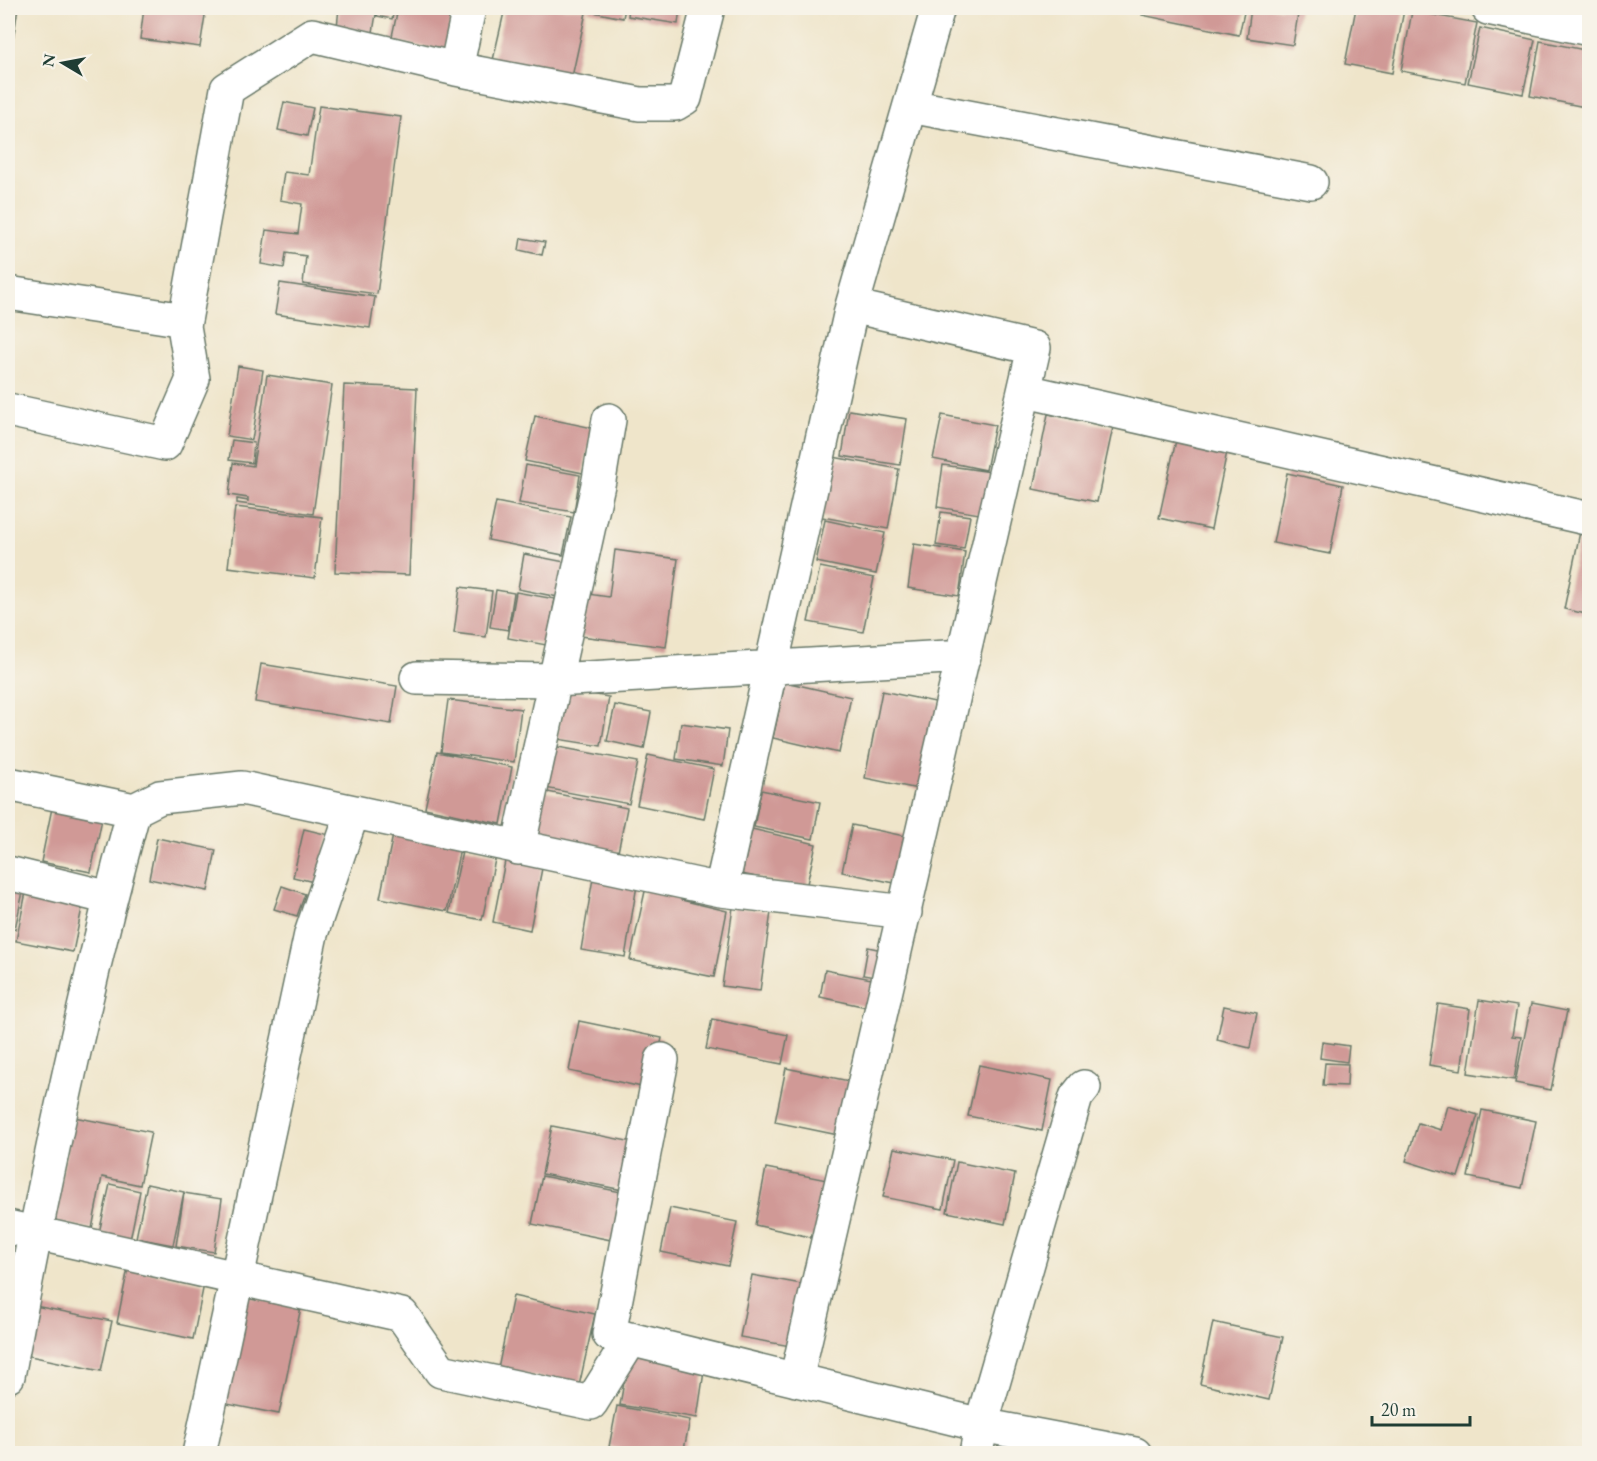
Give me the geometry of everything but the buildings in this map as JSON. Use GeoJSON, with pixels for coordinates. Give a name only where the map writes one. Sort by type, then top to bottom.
{"type":"FeatureCollection","features":[{"type":"Feature","properties":{"kind":"street"},"geometry":{"type":"LineString","coordinates":[[456,69],[469,8]]}},
{"type":"Feature","properties":{"kind":"street"},"geometry":{"type":"LineString","coordinates":[[8,410],[165,444],[193,379],[185,320],[227,89],[312,35],[456,69],[640,104],[675,105],[685,98],[708,8]]}},
{"type":"Feature","properties":{"kind":"street"},"geometry":{"type":"LineString","coordinates":[[721,890],[852,306],[938,8]]}},
{"type":"Feature","properties":{"kind":"street"},"geometry":{"type":"LineString","coordinates":[[1488,8],[1590,29]]}},
{"type":"Feature","properties":{"kind":"street"},"geometry":{"type":"LineString","coordinates":[[910,105],[1311,182]]}},
{"type":"Feature","properties":{"kind":"street"},"geometry":{"type":"LineString","coordinates":[[8,293],[185,320]]}},
{"type":"Feature","properties":{"kind":"street"},"geometry":{"type":"LineString","coordinates":[[796,1380],[1026,392],[1034,348],[852,306]]}},
{"type":"Feature","properties":{"kind":"street"},"geometry":{"type":"LineString","coordinates":[[1026,392],[1590,519]]}},
{"type":"Feature","properties":{"kind":"street"},"geometry":{"type":"LineString","coordinates":[[518,848],[599,480],[609,420]]}},
{"type":"Feature","properties":{"kind":"street"},"geometry":{"type":"LineString","coordinates":[[417,678],[555,680],[964,656]]}},
{"type":"Feature","properties":{"kind":"street"},"geometry":{"type":"LineString","coordinates":[[8,784],[134,810],[160,797],[242,788],[352,814],[721,890],[905,912]]}},
{"type":"Feature","properties":{"kind":"street"},"geometry":{"type":"LineString","coordinates":[[8,1376],[21,1230],[134,810]]}},
{"type":"Feature","properties":{"kind":"street"},"geometry":{"type":"LineString","coordinates":[[199,1454],[311,934],[352,814]]}},
{"type":"Feature","properties":{"kind":"street"},"geometry":{"type":"LineString","coordinates":[[8,873],[110,898]]}},
{"type":"Feature","properties":{"kind":"street"},"geometry":{"type":"LineString","coordinates":[[662,1059],[609,1334],[796,1380],[978,1439],[1135,1454]]}},
{"type":"Feature","properties":{"kind":"street"},"geometry":{"type":"LineString","coordinates":[[978,1439],[1076,1097],[1084,1087]]}},
{"type":"Feature","properties":{"kind":"street"},"geometry":{"type":"LineString","coordinates":[[21,1230],[402,1315],[441,1371],[591,1403],[631,1339]]}}]}
